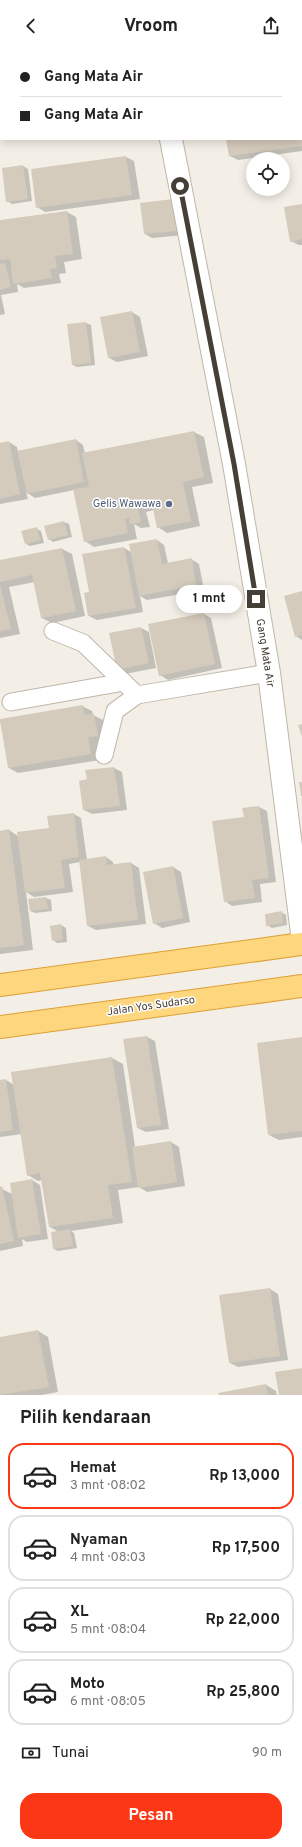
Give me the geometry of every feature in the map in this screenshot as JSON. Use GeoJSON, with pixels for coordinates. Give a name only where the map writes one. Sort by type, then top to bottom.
{"type":"FeatureCollection","features":[{"type":"Feature","properties":{"kind":"highway"},"geometry":{"type":"LineString","coordinates":[[0,985],[302,944]]}},
{"type":"Feature","properties":{"kind":"highway","name":"Jalan Yos Sudarso"},"geometry":{"type":"LineString","coordinates":[[0,1027],[302,986]]}},
{"type":"Feature","properties":{"kind":"street","name":"Gang Mata Air"},"geometry":{"type":"LineString","coordinates":[[171,140],[234,464],[268,673],[302,933]]}},
{"type":"Feature","properties":{"kind":"lane"},"geometry":{"type":"LineString","coordinates":[[53,631],[83,643],[137,696]]}},
{"type":"Feature","properties":{"kind":"lane"},"geometry":{"type":"LineString","coordinates":[[104,755],[116,711],[137,696],[268,673]]}},
{"type":"Feature","properties":{"kind":"lane"},"geometry":{"type":"LineString","coordinates":[[11,702],[124,682]]}},
{"type":"Feature","properties":{"kind":"building"},"geometry":{"type":"Polygon","coordinates":[[[226,140],[302,140],[302,146],[258,152],[246,152],[246,154],[229,156],[226,140]]]}},
{"type":"Feature","properties":{"kind":"building"},"geometry":{"type":"Polygon","coordinates":[[[126,156],[132,195],[36,208],[31,169],[126,156]]]}},
{"type":"Feature","properties":{"kind":"building"},"geometry":{"type":"Polygon","coordinates":[[[23,165],[28,199],[6,202],[2,168],[23,165]]]}},
{"type":"Feature","properties":{"kind":"building"},"geometry":{"type":"Polygon","coordinates":[[[173,199],[177,231],[144,234],[140,203],[173,199]]]}},
{"type":"Feature","properties":{"kind":"building"},"geometry":{"type":"Polygon","coordinates":[[[302,204],[302,239],[290,242],[284,207],[302,204]]]}},
{"type":"Feature","properties":{"kind":"building"},"geometry":{"type":"Polygon","coordinates":[[[67,211],[73,254],[55,256],[57,268],[50,269],[52,278],[13,284],[10,259],[0,260],[0,220],[67,211]]]}},
{"type":"Feature","properties":{"kind":"building"},"geometry":{"type":"Polygon","coordinates":[[[5,263],[11,287],[0,290],[0,264],[5,263]]]}},
{"type":"Feature","properties":{"kind":"building"},"geometry":{"type":"Polygon","coordinates":[[[132,311],[140,352],[108,358],[100,317],[132,311]]]}},
{"type":"Feature","properties":{"kind":"building"},"geometry":{"type":"Polygon","coordinates":[[[86,322],[91,363],[72,365],[67,324],[86,322]]]}},
{"type":"Feature","properties":{"kind":"building"},"geometry":{"type":"Polygon","coordinates":[[[194,431],[204,477],[183,482],[191,521],[157,528],[152,504],[137,507],[141,522],[130,524],[129,518],[125,519],[128,533],[84,542],[73,489],[89,487],[82,453],[194,431]]]}},
{"type":"Feature","properties":{"kind":"building"},"geometry":{"type":"Polygon","coordinates":[[[76,439],[84,482],[27,494],[17,451],[76,439]]]}},
{"type":"Feature","properties":{"kind":"building"},"geometry":{"type":"Polygon","coordinates":[[[9,441],[20,494],[0,499],[0,443],[9,441]]]}},
{"type":"Feature","properties":{"kind":"building"},"geometry":{"type":"Polygon","coordinates":[[[64,521],[68,535],[48,540],[44,526],[64,521]]]}},
{"type":"Feature","properties":{"kind":"building"},"geometry":{"type":"Polygon","coordinates":[[[37,527],[40,540],[25,544],[21,531],[37,527]]]}},
{"type":"Feature","properties":{"kind":"building"},"geometry":{"type":"Polygon","coordinates":[[[157,539],[162,564],[192,558],[196,585],[139,596],[129,544],[157,539]]]}},
{"type":"Feature","properties":{"kind":"building"},"geometry":{"type":"Polygon","coordinates":[[[124,547],[136,608],[88,616],[84,593],[89,592],[82,554],[124,547]]]}},
{"type":"Feature","properties":{"kind":"building"},"geometry":{"type":"Polygon","coordinates":[[[62,548],[76,611],[41,618],[32,575],[0,582],[0,560],[62,548]]]}},
{"type":"Feature","properties":{"kind":"building"},"geometry":{"type":"Polygon","coordinates":[[[0,585],[11,629],[0,631],[0,585]]]}},
{"type":"Feature","properties":{"kind":"building"},"geometry":{"type":"Polygon","coordinates":[[[302,591],[302,635],[295,637],[284,596],[302,591]]]}},
{"type":"Feature","properties":{"kind":"building"},"geometry":{"type":"Polygon","coordinates":[[[204,613],[215,664],[159,676],[148,624],[204,613]]]}},
{"type":"Feature","properties":{"kind":"building"},"geometry":{"type":"Polygon","coordinates":[[[141,627],[149,663],[117,670],[109,633],[141,627]]]}},
{"type":"Feature","properties":{"kind":"building"},"geometry":{"type":"Polygon","coordinates":[[[83,705],[84,715],[94,714],[98,736],[88,737],[91,754],[8,768],[0,719],[83,705]]]}},
{"type":"Feature","properties":{"kind":"building"},"geometry":{"type":"Polygon","coordinates":[[[302,724],[302,737],[298,725],[302,724]]]}},
{"type":"Feature","properties":{"kind":"building"},"geometry":{"type":"Polygon","coordinates":[[[114,767],[120,806],[83,810],[79,781],[87,779],[85,770],[114,767]]]}},
{"type":"Feature","properties":{"kind":"building"},"geometry":{"type":"Polygon","coordinates":[[[299,782],[302,782],[302,796],[301,796],[299,782]]]}},
{"type":"Feature","properties":{"kind":"building"},"geometry":{"type":"Polygon","coordinates":[[[259,806],[269,878],[252,880],[255,898],[224,902],[212,821],[244,817],[242,808],[259,806]]]}},
{"type":"Feature","properties":{"kind":"building"},"geometry":{"type":"Polygon","coordinates":[[[74,813],[79,857],[61,860],[65,888],[25,893],[17,832],[49,828],[47,816],[74,813]]]}},
{"type":"Feature","properties":{"kind":"building"},"geometry":{"type":"Polygon","coordinates":[[[9,829],[24,945],[0,948],[0,831],[9,829]]]}},
{"type":"Feature","properties":{"kind":"building"},"geometry":{"type":"Polygon","coordinates":[[[106,856],[107,865],[131,862],[138,920],[87,926],[79,860],[106,856]]]}},
{"type":"Feature","properties":{"kind":"building"},"geometry":{"type":"Polygon","coordinates":[[[173,866],[183,918],[153,924],[143,872],[173,866]]]}},
{"type":"Feature","properties":{"kind":"building"},"geometry":{"type":"Polygon","coordinates":[[[46,897],[48,909],[30,911],[28,899],[46,897]]]}},
{"type":"Feature","properties":{"kind":"building"},"geometry":{"type":"Polygon","coordinates":[[[282,911],[283,923],[266,926],[265,914],[282,911]]]}},
{"type":"Feature","properties":{"kind":"building"},"geometry":{"type":"Polygon","coordinates":[[[61,924],[63,940],[52,941],[50,926],[61,924]]]}},
{"type":"Feature","properties":{"kind":"building"},"geometry":{"type":"Polygon","coordinates":[[[147,1036],[161,1125],[137,1128],[123,1039],[147,1036]]]}},
{"type":"Feature","properties":{"kind":"building"},"geometry":{"type":"Polygon","coordinates":[[[302,1037],[302,1131],[268,1135],[257,1043],[302,1037]]]}},
{"type":"Feature","properties":{"kind":"building"},"geometry":{"type":"Polygon","coordinates":[[[112,1057],[132,1182],[108,1185],[113,1218],[49,1227],[40,1173],[27,1176],[11,1072],[112,1057]]]}},
{"type":"Feature","properties":{"kind":"building"},"geometry":{"type":"Polygon","coordinates":[[[6,1079],[13,1130],[0,1132],[0,1080],[6,1079]]]}},
{"type":"Feature","properties":{"kind":"building"},"geometry":{"type":"Polygon","coordinates":[[[171,1141],[177,1182],[138,1188],[132,1147],[171,1141]]]}},
{"type":"Feature","properties":{"kind":"building"},"geometry":{"type":"Polygon","coordinates":[[[32,1179],[41,1234],[18,1238],[10,1183],[32,1179]]]}},
{"type":"Feature","properties":{"kind":"building"},"geometry":{"type":"Polygon","coordinates":[[[2,1186],[14,1241],[0,1244],[0,1187],[2,1186]]]}},
{"type":"Feature","properties":{"kind":"building"},"geometry":{"type":"Polygon","coordinates":[[[70,1229],[73,1246],[53,1249],[51,1232],[70,1229]]]}},
{"type":"Feature","properties":{"kind":"building"},"geometry":{"type":"Polygon","coordinates":[[[270,1288],[280,1356],[229,1363],[219,1295],[270,1288]]]}},
{"type":"Feature","properties":{"kind":"building"},"geometry":{"type":"Polygon","coordinates":[[[38,1330],[49,1387],[0,1395],[0,1337],[38,1330]]]}},
{"type":"Feature","properties":{"kind":"building"},"geometry":{"type":"Polygon","coordinates":[[[302,1368],[302,1395],[279,1395],[275,1372],[302,1368]]]}},
{"type":"Feature","properties":{"kind":"building"},"geometry":{"type":"Polygon","coordinates":[[[266,1384],[268,1395],[219,1395],[218,1393],[266,1384]]]}},
{"type":"Feature","properties":{"kind":"place","name":"Gelis Wawawa"},"geometry":{"type":"Point","coordinates":[169,504]}},
{"type":"Feature","properties":{"kind":"route"},"geometry":{"type":"LineString","coordinates":[[180,186],[234,464],[256,599]]}}]}
